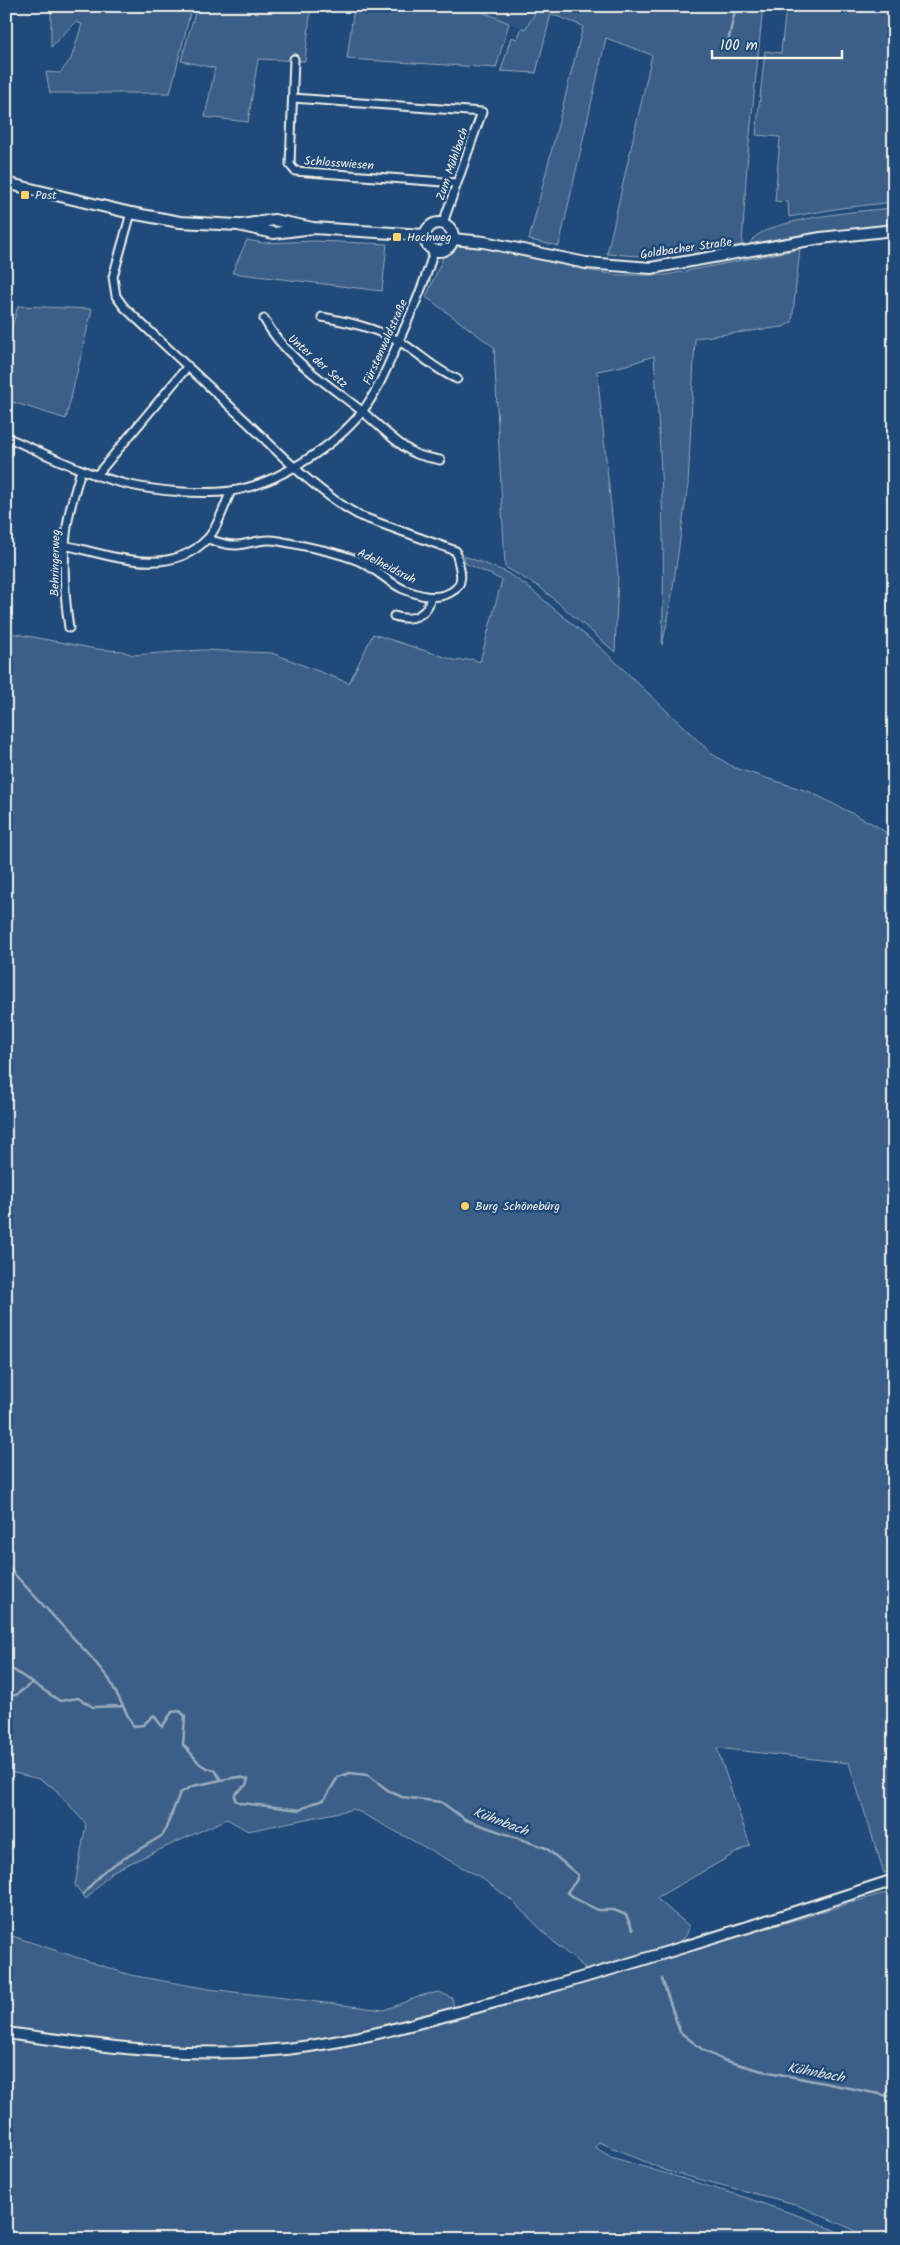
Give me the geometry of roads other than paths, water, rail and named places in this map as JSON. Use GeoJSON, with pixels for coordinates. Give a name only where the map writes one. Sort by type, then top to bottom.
{"type":"FeatureCollection","features":[{"type":"Feature","properties":{"kind":"street","name":"Schlosswiesen"},"geometry":{"type":"LineString","coordinates":[[294,59],[290,165],[295,171],[457,183]]}},
{"type":"Feature","properties":{"kind":"street","name":"Zum Mühlbach"},"geometry":{"type":"LineString","coordinates":[[293,98],[482,112],[443,223]]}},
{"type":"Feature","properties":{"kind":"street"},"geometry":{"type":"LineString","coordinates":[[6,183],[131,213],[180,222],[238,225],[274,233],[313,228],[424,235]]}},
{"type":"Feature","properties":{"kind":"street"},"geometry":{"type":"LineString","coordinates":[[131,213],[113,277],[116,296],[293,466],[346,508],[360,516],[456,551],[462,575],[459,584],[452,592],[431,597],[424,613],[416,618],[408,619],[394,616]]}},
{"type":"Feature","properties":{"kind":"street"},"geometry":{"type":"LineString","coordinates":[[443,223],[450,228],[453,239],[446,249],[434,250],[428,247],[424,235],[431,225],[443,223]]}},
{"type":"Feature","properties":{"kind":"street","name":"Goldbacher Straße"},"geometry":{"type":"LineString","coordinates":[[453,239],[484,242],[586,263],[624,268],[651,268],[821,238],[894,230]]}},
{"type":"Feature","properties":{"kind":"street","name":"Fürstenwaldstraße"},"geometry":{"type":"LineString","coordinates":[[6,437],[96,476],[156,490],[231,491],[270,478],[310,457],[344,432],[362,412],[383,378],[428,273],[434,250]]}},
{"type":"Feature","properties":{"kind":"street"},"geometry":{"type":"LineString","coordinates":[[322,317],[364,326],[399,341],[444,374],[457,379]]}},
{"type":"Feature","properties":{"kind":"street","name":"Unter der Setz"},"geometry":{"type":"LineString","coordinates":[[264,319],[274,337],[320,380],[400,444],[416,454],[440,460]]}},
{"type":"Feature","properties":{"kind":"street"},"geometry":{"type":"LineString","coordinates":[[96,476],[188,366]]}},
{"type":"Feature","properties":{"kind":"street","name":"Behringerweg"},"geometry":{"type":"LineString","coordinates":[[69,628],[64,590],[64,545],[80,470]]}},
{"type":"Feature","properties":{"kind":"street"},"geometry":{"type":"LineString","coordinates":[[64,545],[147,562],[166,561],[184,557],[208,539],[231,491]]}},
{"type":"Feature","properties":{"kind":"street","name":"Adelheidsruh"},"geometry":{"type":"LineString","coordinates":[[208,539],[232,545],[267,539],[310,548],[360,562],[400,587],[431,597]]}},
{"type":"Feature","properties":{"kind":"street"},"geometry":{"type":"LineString","coordinates":[[6,2033],[139,2051],[261,2052],[310,2046],[420,2024],[568,1982],[746,1928],[894,1880]]}},
{"type":"Feature","properties":{"kind":"waterway"},"geometry":{"type":"LineString","coordinates":[[728,42],[736,6]]}},
{"type":"Feature","properties":{"kind":"waterway"},"geometry":{"type":"LineString","coordinates":[[6,1565],[91,1657],[109,1679],[123,1706]]}},
{"type":"Feature","properties":{"kind":"waterway","name":"Kühnbach"},"geometry":{"type":"LineString","coordinates":[[6,1665],[60,1701],[78,1698],[93,1707],[123,1706],[133,1726],[143,1725],[154,1715],[162,1727],[172,1712],[180,1711],[185,1716],[183,1745],[200,1764],[215,1770],[221,1780]]}},
{"type":"Feature","properties":{"kind":"waterway","name":"Kühnbach"},"geometry":{"type":"LineString","coordinates":[[6,1696],[16,1695],[32,1683]]}},
{"type":"Feature","properties":{"kind":"waterway","name":"Kühnbach"},"geometry":{"type":"LineString","coordinates":[[83,1894],[105,1870],[163,1835],[180,1793],[193,1786],[238,1777],[248,1779],[246,1785],[235,1794],[235,1800],[241,1803],[300,1810],[310,1804],[324,1800],[338,1777],[350,1773],[368,1775],[389,1791],[402,1797],[441,1802],[466,1820],[546,1848],[578,1875],[576,1881],[567,1892],[576,1899],[598,1910],[614,1910],[626,1915],[633,1930]]}},
{"type":"Feature","properties":{"kind":"waterway","name":"Kühnbach"},"geometry":{"type":"LineString","coordinates":[[662,1979],[680,2032],[703,2050],[723,2060],[759,2070],[894,2097]]}},
{"type":"Feature","properties":{"kind":"place","name":"Post"},"geometry":{"type":"Point","coordinates":[25,195]}},
{"type":"Feature","properties":{"kind":"place","name":"Hochweg"},"geometry":{"type":"Point","coordinates":[397,237]}},
{"type":"Feature","properties":{"kind":"place","name":"Burg Schönebürg"},"geometry":{"type":"Point","coordinates":[465,1206]}}]}
